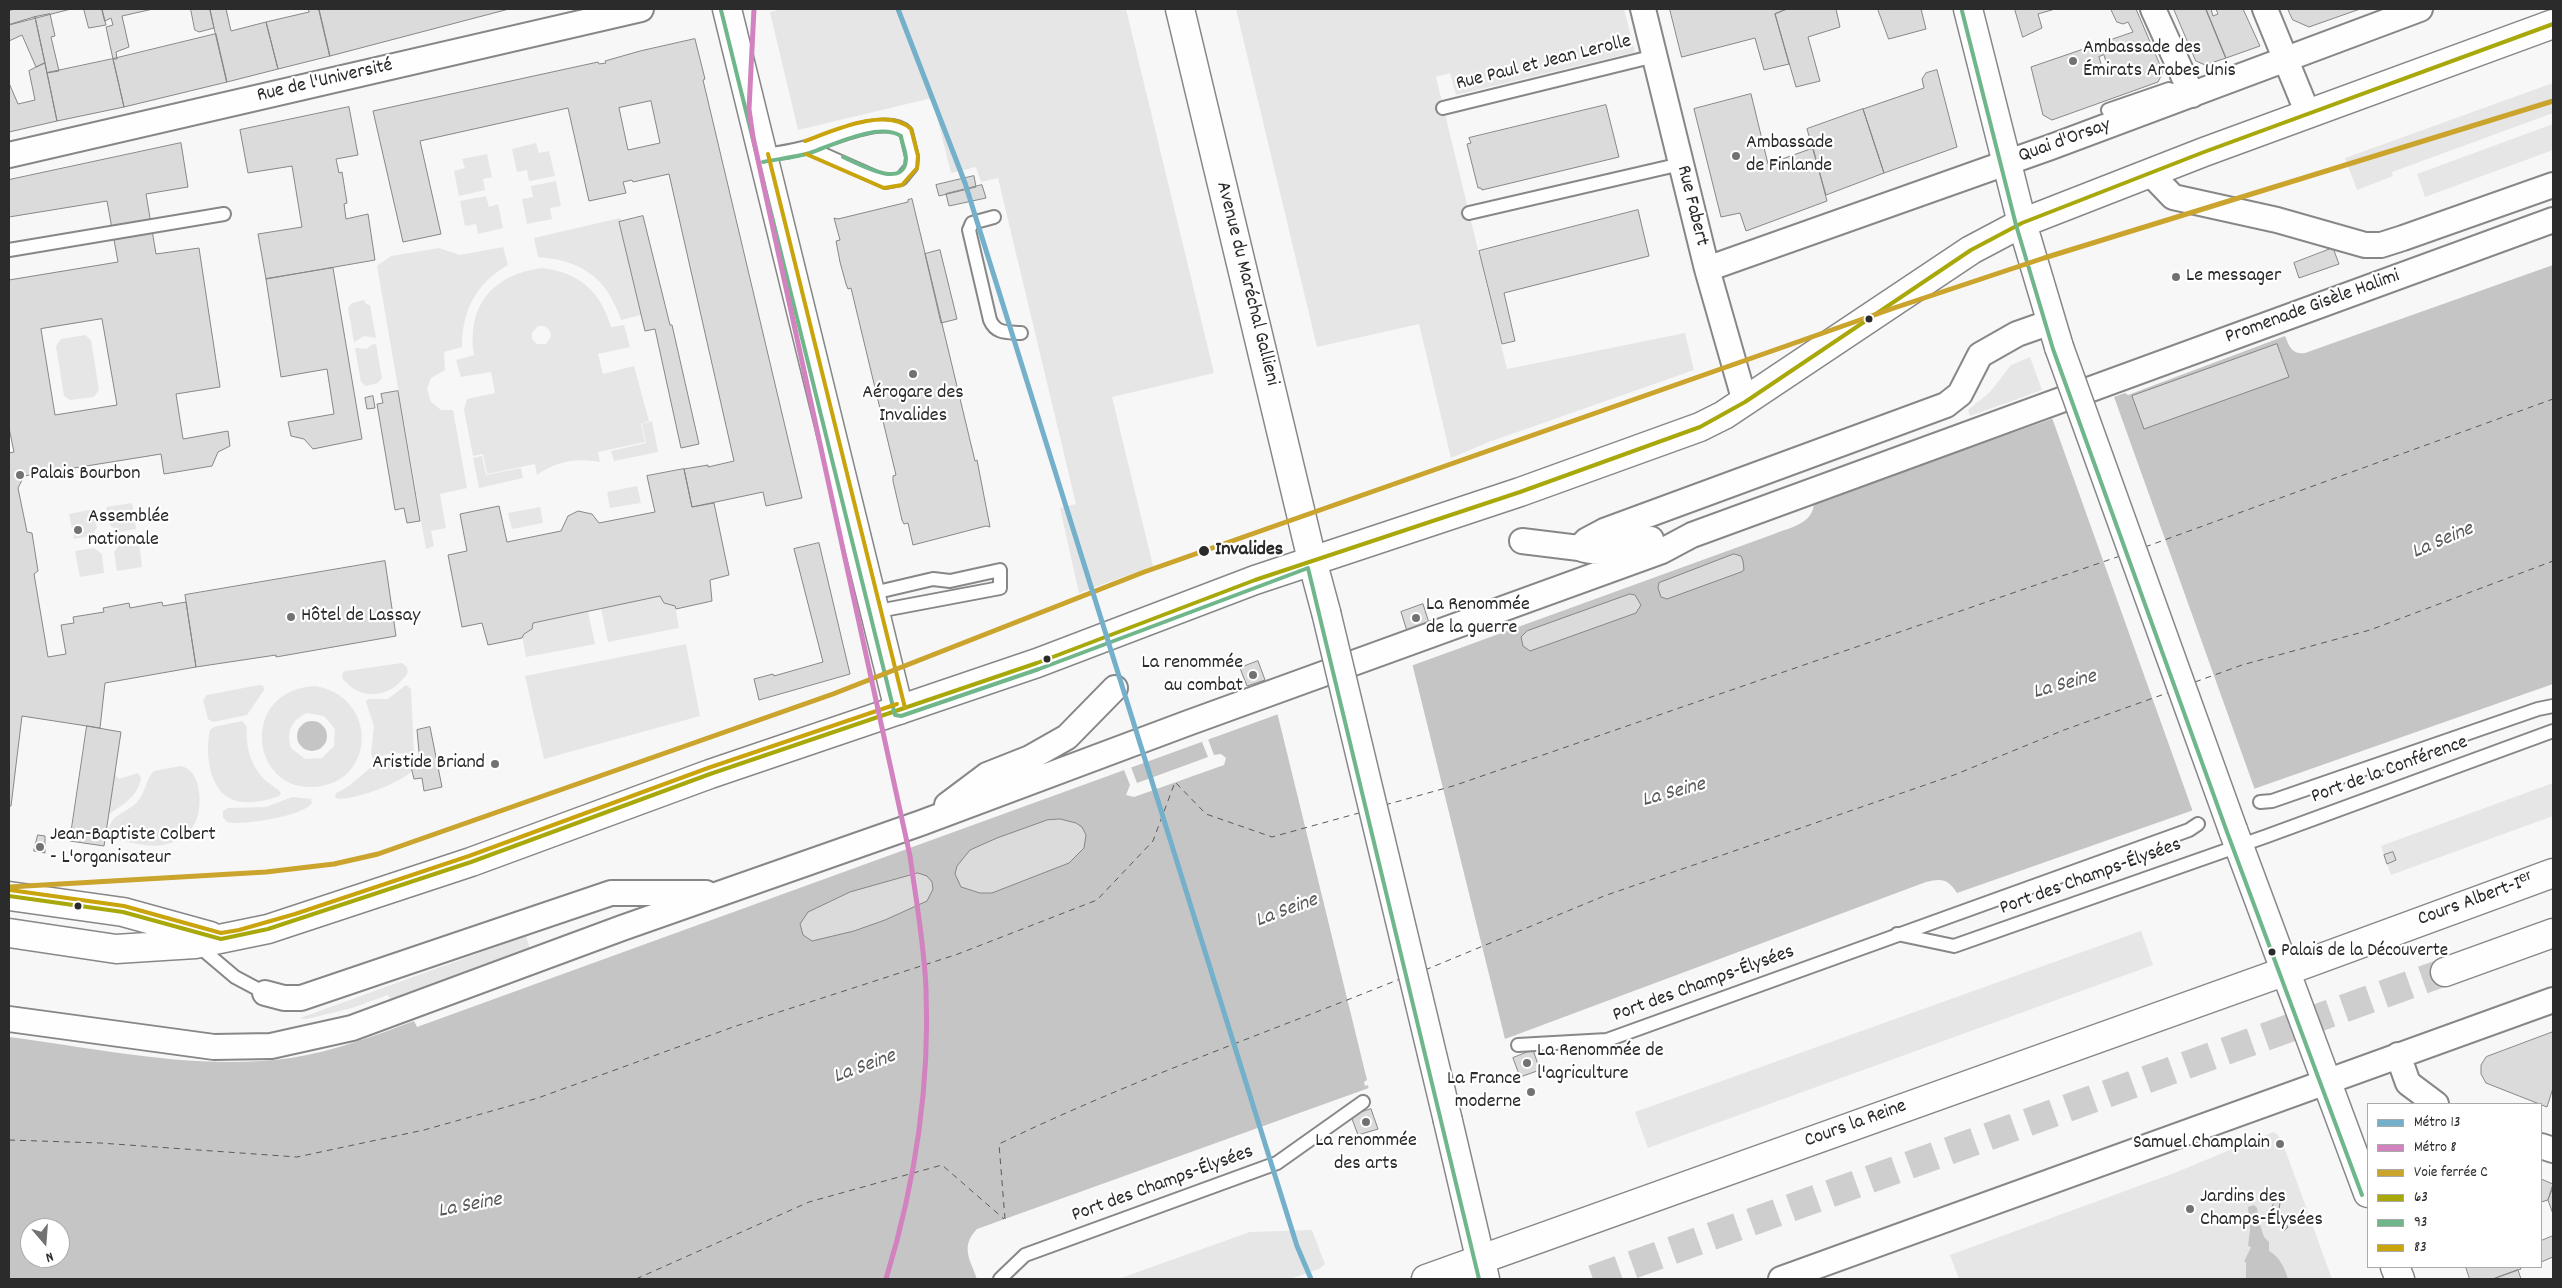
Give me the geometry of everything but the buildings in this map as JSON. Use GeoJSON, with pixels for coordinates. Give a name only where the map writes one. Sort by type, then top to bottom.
{"type":"FeatureCollection","features":[{"type":"Feature","properties":{"kind":"main road"},"geometry":{"type":"LineString","coordinates":[[727,9],[871,603],[899,710]]}},
{"type":"Feature","properties":{"kind":"main road","name":"Avenue du Maréchal Gallieni"},"geometry":{"type":"LineString","coordinates":[[1180,9],[1483,1269]]}},
{"type":"Feature","properties":{"kind":"main road"},"geometry":{"type":"LineString","coordinates":[[1968,9],[2022,223],[2055,334],[2236,837],[2367,1190]]}},
{"type":"Feature","properties":{"kind":"main road"},"geometry":{"type":"LineString","coordinates":[[9,933],[116,950],[208,942],[275,927],[462,865],[710,774],[1038,663],[1312,560],[1513,494],[1700,427],[1745,402],[1964,254],[2022,223],[2150,173],[2553,24]]}},
{"type":"Feature","properties":{"kind":"main road","name":"Cours Albert-Iᵉʳ"},"geometry":{"type":"LineString","coordinates":[[2286,971],[2553,873]]}},
{"type":"Feature","properties":{"kind":"main road"},"geometry":{"type":"LineString","coordinates":[[9,896],[123,912],[208,942]]}},
{"type":"Feature","properties":{"kind":"main road"},"geometry":{"type":"LineString","coordinates":[[2444,972],[2553,933]]}},
{"type":"Feature","properties":{"kind":"main road","name":"Cours la Reine"},"geometry":{"type":"LineString","coordinates":[[1426,1279],[1483,1269],[2286,971]]}},
{"type":"Feature","properties":{"kind":"street","name":"Rue de l'Université"},"geometry":{"type":"LineString","coordinates":[[9,156],[641,9]]}},
{"type":"Feature","properties":{"kind":"street","name":"Rue Fabert"},"geometry":{"type":"LineString","coordinates":[[1643,9],[1707,269],[1745,402]]}},
{"type":"Feature","properties":{"kind":"street"},"geometry":{"type":"LineString","coordinates":[[2153,9],[2179,71],[2192,95]]}},
{"type":"Feature","properties":{"kind":"street"},"geometry":{"type":"LineString","coordinates":[[2265,9],[2308,114]]}},
{"type":"Feature","properties":{"kind":"street","name":"Quai d'Orsay"},"geometry":{"type":"LineString","coordinates":[[1707,269],[2192,95],[2420,9]]}},
{"type":"Feature","properties":{"kind":"street","name":"Promenade Gisèle Halimi"},"geometry":{"type":"LineString","coordinates":[[2150,173],[2173,197],[2277,220],[2365,245],[2381,245],[2403,238],[2553,185]]}},
{"type":"Feature","properties":{"kind":"street","name":"Promenade Gisèle Halimi"},"geometry":{"type":"LineString","coordinates":[[1692,535],[2553,220]]}},
{"type":"Feature","properties":{"kind":"street"},"geometry":{"type":"LineString","coordinates":[[1579,548],[1587,540],[1604,531],[1946,404],[1960,394],[1980,355],[2017,334],[2055,334]]}},
{"type":"Feature","properties":{"kind":"street"},"geometry":{"type":"LineString","coordinates":[[1522,541],[1579,548],[1588,552],[1606,552],[1656,538],[1692,535]]}},
{"type":"Feature","properties":{"kind":"street"},"geometry":{"type":"LineString","coordinates":[[9,1019],[214,1047],[271,1046],[352,1028],[622,928],[921,824],[1188,723],[1662,551],[1692,535]]}},
{"type":"Feature","properties":{"kind":"street"},"geometry":{"type":"LineString","coordinates":[[921,824],[987,775],[1030,758],[1067,737],[1116,688]]}},
{"type":"Feature","properties":{"kind":"street"},"geometry":{"type":"LineString","coordinates":[[265,993],[284,998],[301,998],[611,893],[728,892]]}},
{"type":"Feature","properties":{"kind":"street"},"geometry":{"type":"LineString","coordinates":[[1781,1279],[2553,1000]]}},
{"type":"Feature","properties":{"kind":"street"},"geometry":{"type":"LineString","coordinates":[[2398,1056],[2408,1083],[2435,1103]]}},
{"type":"Feature","properties":{"kind":"lane","name":"Rue Paul et Jean Lerolle"},"geometry":{"type":"LineString","coordinates":[[1443,108],[1654,56]]}},
{"type":"Feature","properties":{"kind":"lane"},"geometry":{"type":"LineString","coordinates":[[2108,110],[2168,89],[2192,95]]}},
{"type":"Feature","properties":{"kind":"lane"},"geometry":{"type":"LineString","coordinates":[[762,156],[807,147],[837,135],[896,125],[906,132],[912,157],[911,167],[901,179],[886,182],[807,147]]}},
{"type":"Feature","properties":{"kind":"lane"},"geometry":{"type":"LineString","coordinates":[[1469,213],[1681,164]]}},
{"type":"Feature","properties":{"kind":"lane"},"geometry":{"type":"LineString","coordinates":[[1859,215],[1866,201],[1934,176]]}},
{"type":"Feature","properties":{"kind":"lane"},"geometry":{"type":"LineString","coordinates":[[9,250],[224,214]]}},
{"type":"Feature","properties":{"kind":"lane"},"geometry":{"type":"LineString","coordinates":[[994,217],[972,223],[969,230],[993,327],[1001,332],[1021,333]]}},
{"type":"Feature","properties":{"kind":"lane"},"geometry":{"type":"LineString","coordinates":[[1000,570],[1000,588],[871,603],[933,579],[950,581],[1000,570]]}},
{"type":"Feature","properties":{"kind":"lane","name":"Port de la Conférence"},"geometry":{"type":"LineString","coordinates":[[2260,802],[2272,801],[2538,709],[2553,706]]}},
{"type":"Feature","properties":{"kind":"lane","name":"Port de la Conférence"},"geometry":{"type":"LineString","coordinates":[[2236,837],[2553,731]]}},
{"type":"Feature","properties":{"kind":"lane","name":"Port des Champs-Élysées"},"geometry":{"type":"LineString","coordinates":[[1518,1045],[1607,1040],[2189,830],[2198,824]]}},
{"type":"Feature","properties":{"kind":"lane","name":"Port des Champs-Élysées"},"geometry":{"type":"LineString","coordinates":[[1897,934],[1954,946],[2236,837]]}},
{"type":"Feature","properties":{"kind":"lane"},"geometry":{"type":"LineString","coordinates":[[208,942],[235,977],[265,993]]}},
{"type":"Feature","properties":{"kind":"lane","name":"Port des Champs-Élysées"},"geometry":{"type":"LineString","coordinates":[[1000,1279],[1025,1255],[1277,1163],[1363,1102]]}},
{"type":"Feature","properties":{"kind":"shaded area"},"geometry":{"type":"Polygon","coordinates":[[[783,9],[1126,9],[1214,373],[1112,397],[1153,566],[1079,593],[1060,508],[1076,504],[998,178],[981,182],[976,167],[951,173],[932,98],[798,130],[770,12],[783,9]]]}},
{"type":"Feature","properties":{"kind":"shaded area"},"geometry":{"type":"Polygon","coordinates":[[[1236,9],[1624,9],[1635,52],[1456,95],[1450,73],[1436,77],[1507,369],[1685,333],[1694,370],[1489,442],[1451,458],[1419,324],[1317,347],[1236,9]]]}},
{"type":"Feature","properties":{"kind":"shaded area"},"geometry":{"type":"Polygon","coordinates":[[[2553,83],[2553,113],[2392,172],[2393,176],[2357,190],[2345,158],[2553,83]]]}},
{"type":"Feature","properties":{"kind":"shaded area"},"geometry":{"type":"Polygon","coordinates":[[[2553,124],[2553,150],[2425,197],[2417,174],[2553,124]]]}},
{"type":"Feature","properties":{"kind":"shaded area"},"geometry":{"type":"Polygon","coordinates":[[[536,143],[539,153],[549,151],[555,176],[529,181],[527,170],[517,172],[512,149],[536,143]]]}},
{"type":"Feature","properties":{"kind":"shaded area"},"geometry":{"type":"Polygon","coordinates":[[[487,154],[492,177],[483,179],[485,190],[459,196],[454,171],[465,168],[462,159],[487,154]]]}},
{"type":"Feature","properties":{"kind":"shaded area"},"geometry":{"type":"Polygon","coordinates":[[[556,181],[561,206],[550,208],[552,219],[527,224],[522,199],[533,197],[531,186],[556,181]]]}},
{"type":"Feature","properties":{"kind":"shaded area"},"geometry":{"type":"Polygon","coordinates":[[[486,196],[489,207],[498,204],[503,228],[478,234],[476,224],[465,226],[460,201],[486,196]]]}},
{"type":"Feature","properties":{"kind":"shaded area"},"geometry":{"type":"Polygon","coordinates":[[[620,218],[621,221],[619,222],[641,315],[621,320],[615,305],[600,282],[580,267],[568,262],[538,257],[534,238],[620,218]]]}},
{"type":"Feature","properties":{"kind":"shaded area"},"geometry":{"type":"Polygon","coordinates":[[[503,247],[508,265],[487,280],[479,289],[468,310],[462,347],[444,352],[445,370],[431,378],[427,389],[431,402],[441,410],[453,410],[467,488],[440,494],[446,528],[431,531],[434,546],[426,549],[377,266],[391,256],[439,248],[460,255],[503,247]]]}},
{"type":"Feature","properties":{"kind":"shaded area"},"geometry":{"type":"Polygon","coordinates":[[[542,268],[555,270],[577,279],[595,294],[607,315],[611,327],[624,325],[630,347],[598,354],[603,374],[634,366],[649,421],[641,424],[645,442],[598,452],[600,462],[583,460],[567,462],[552,466],[537,475],[535,464],[487,474],[483,454],[473,456],[464,410],[467,399],[495,393],[491,372],[461,377],[456,360],[474,355],[474,321],[479,307],[487,295],[497,285],[525,271],[542,268]],[[538,326],[532,333],[532,339],[537,344],[546,344],[551,336],[549,329],[538,326]]]}},
{"type":"Feature","properties":{"kind":"shaded area"},"geometry":{"type":"Polygon","coordinates":[[[364,300],[366,304],[370,305],[376,338],[364,336],[354,342],[348,308],[352,303],[364,300]]]}},
{"type":"Feature","properties":{"kind":"shaded area"},"geometry":{"type":"Polygon","coordinates":[[[85,335],[91,340],[99,390],[94,397],[70,400],[64,396],[56,346],[61,339],[85,335]]]}},
{"type":"Feature","properties":{"kind":"shaded area"},"geometry":{"type":"Polygon","coordinates":[[[376,344],[382,378],[378,383],[366,386],[361,382],[355,348],[367,349],[371,345],[376,344]]]}},
{"type":"Feature","properties":{"kind":"shaded area"},"geometry":{"type":"Polygon","coordinates":[[[2030,357],[2042,390],[1970,416],[1968,410],[1990,392],[2011,365],[2030,357]]]}},
{"type":"Feature","properties":{"kind":"shaded area"},"geometry":{"type":"Polygon","coordinates":[[[652,421],[658,452],[614,461],[611,451],[646,443],[642,424],[652,421]]]}},
{"type":"Feature","properties":{"kind":"shaded area"},"geometry":{"type":"Polygon","coordinates":[[[482,456],[486,475],[521,468],[523,478],[479,488],[473,458],[482,456]]]}},
{"type":"Feature","properties":{"kind":"shaded area"},"geometry":{"type":"Polygon","coordinates":[[[637,486],[641,503],[610,508],[607,492],[637,486]]]}},
{"type":"Feature","properties":{"kind":"shaded area"},"geometry":{"type":"Polygon","coordinates":[[[132,503],[136,529],[119,532],[110,525],[106,507],[132,503]]]}},
{"type":"Feature","properties":{"kind":"shaded area"},"geometry":{"type":"Polygon","coordinates":[[[540,507],[543,523],[512,529],[508,513],[540,507]]]}},
{"type":"Feature","properties":{"kind":"shaded area"},"geometry":{"type":"Polygon","coordinates":[[[94,509],[97,528],[91,536],[74,539],[69,514],[94,509]]]}},
{"type":"Feature","properties":{"kind":"shaded area"},"geometry":{"type":"Polygon","coordinates":[[[139,541],[142,567],[117,571],[114,552],[120,544],[139,541]]]}},
{"type":"Feature","properties":{"kind":"shaded area"},"geometry":{"type":"Polygon","coordinates":[[[94,548],[102,554],[104,573],[80,577],[75,551],[94,548]]]}},
{"type":"Feature","properties":{"kind":"shaded area"},"geometry":{"type":"Polygon","coordinates":[[[660,596],[664,603],[675,606],[679,628],[608,642],[601,608],[660,596]]]}},
{"type":"Feature","properties":{"kind":"shaded area"},"geometry":{"type":"Polygon","coordinates":[[[588,612],[595,644],[526,657],[522,636],[532,629],[533,623],[588,612]]]}},
{"type":"Feature","properties":{"kind":"shaded area"},"geometry":{"type":"Polygon","coordinates":[[[686,644],[700,716],[544,759],[525,676],[686,644]]]}},
{"type":"Feature","properties":{"kind":"shaded area"},"geometry":{"type":"Polygon","coordinates":[[[402,663],[407,667],[406,676],[395,687],[380,693],[363,693],[348,685],[342,678],[343,672],[346,671],[402,663]]]}},
{"type":"Feature","properties":{"kind":"shaded area"},"geometry":{"type":"Polygon","coordinates":[[[259,685],[263,686],[264,690],[247,715],[213,722],[208,719],[203,700],[207,695],[259,685]]]}},
{"type":"Feature","properties":{"kind":"shaded area"},"geometry":{"type":"Polygon","coordinates":[[[406,685],[411,689],[414,754],[393,753],[373,758],[371,754],[374,726],[366,702],[368,699],[388,699],[406,685]]]}},
{"type":"Feature","properties":{"kind":"shaded area"},"geometry":{"type":"Polygon","coordinates":[[[315,686],[336,693],[350,705],[359,721],[362,739],[359,756],[350,771],[335,782],[314,787],[293,784],[276,773],[266,758],[262,740],[264,721],[274,704],[291,692],[315,686]],[[307,713],[297,719],[291,727],[289,737],[291,748],[305,759],[322,758],[334,746],[335,729],[324,716],[307,713]]]}},
{"type":"Feature","properties":{"kind":"shaded area"},"geometry":{"type":"Polygon","coordinates":[[[242,721],[247,727],[248,749],[253,763],[266,781],[281,793],[279,796],[256,802],[233,800],[218,788],[213,779],[208,759],[210,730],[214,727],[242,721]]]}},
{"type":"Feature","properties":{"kind":"shaded area"},"geometry":{"type":"Polygon","coordinates":[[[389,758],[410,761],[413,769],[400,780],[376,790],[342,799],[335,798],[336,793],[350,785],[374,765],[389,758]]]}},
{"type":"Feature","properties":{"kind":"shaded area"},"geometry":{"type":"Polygon","coordinates":[[[181,766],[193,774],[199,790],[198,816],[190,830],[176,841],[155,846],[114,839],[108,832],[112,821],[137,802],[151,774],[154,771],[181,766]]]}},
{"type":"Feature","properties":{"kind":"shaded area"},"geometry":{"type":"Polygon","coordinates":[[[115,770],[116,776],[119,779],[138,773],[141,778],[133,795],[108,815],[115,770]]]}},
{"type":"Feature","properties":{"kind":"shaded area"},"geometry":{"type":"Polygon","coordinates":[[[2553,783],[2553,816],[2391,875],[2381,846],[2553,783]]]}},
{"type":"Feature","properties":{"kind":"shaded area"},"geometry":{"type":"Polygon","coordinates":[[[292,797],[311,799],[312,803],[307,808],[297,812],[272,819],[234,823],[227,822],[223,817],[223,811],[228,808],[266,807],[292,797]]]}},
{"type":"Feature","properties":{"kind":"shaded area"},"geometry":{"type":"Polygon","coordinates":[[[2141,931],[2153,965],[1648,1148],[1635,1112],[2141,931]]]}},
{"type":"Feature","properties":{"kind":"shaded area"},"geometry":{"type":"Polygon","coordinates":[[[526,936],[530,949],[390,999],[388,995],[352,1008],[307,1019],[300,1018],[526,936]]]}},
{"type":"Feature","properties":{"kind":"shaded area","name":"Jardins des Champs-Élysées"},"geometry":{"type":"Polygon","coordinates":[[[2273,1132],[2282,1141],[2332,1279],[1959,1279],[1950,1255],[2177,1172],[2273,1132]]]}},
{"type":"Feature","properties":{"kind":"shaded area"},"geometry":{"type":"Polygon","coordinates":[[[1312,1230],[1325,1264],[1319,1269],[1290,1279],[1118,1279],[1250,1232],[1312,1230]]]}},
{"type":"Feature","properties":{"kind":"water","name":"La Seine"},"geometry":{"type":"Polygon","coordinates":[[[2553,265],[2553,684],[1957,893],[1947,882],[1936,880],[1926,882],[1505,1039],[977,1229],[969,1242],[968,1253],[977,1279],[9,1279],[9,1037],[150,1057],[221,1062],[291,1058],[338,1047],[414,1021],[417,1027],[1787,529],[1800,524],[1810,516],[1814,503],[2125,393],[2128,395],[2285,336],[2294,351],[2301,353],[2553,265]]]}},
{"type":"Feature","properties":{"kind":"water"},"geometry":{"type":"Polygon","coordinates":[[[312,721],[318,722],[326,730],[326,742],[318,750],[312,751],[306,750],[298,742],[297,736],[298,730],[306,722],[312,721]]]}},
{"type":"Feature","properties":{"kind":"water"},"geometry":{"type":"Polygon","coordinates":[[[2254,1205],[2257,1208],[2258,1216],[2253,1222],[2260,1225],[2264,1237],[2269,1242],[2269,1251],[2281,1263],[2288,1279],[2246,1279],[2246,1262],[2244,1262],[2251,1247],[2248,1246],[2250,1230],[2248,1207],[2254,1205]]]}},
{"type":"Feature","properties":{"kind":"pier"},"geometry":{"type":"Polygon","coordinates":[[[2113,394],[2255,790],[2193,812],[2051,415],[2113,394]]]}},
{"type":"Feature","properties":{"kind":"pier"},"geometry":{"type":"Polygon","coordinates":[[[1412,663],[1505,1039],[1515,1036],[1515,1038],[1369,1091],[1368,1085],[1365,1086],[1364,1082],[1367,1080],[1277,712],[1412,663]]]}},
{"type":"Feature","properties":{"kind":"pier"},"geometry":{"type":"Polygon","coordinates":[[[1208,739],[1214,755],[1221,754],[1226,758],[1224,765],[1134,797],[1126,795],[1130,785],[1124,770],[1131,767],[1137,783],[1208,757],[1202,742],[1208,739]]]}},
{"type":"Feature","properties":{"kind":"ferry route"},"geometry":{"type":"LineString","coordinates":[[2145,547],[2553,399]]}},
{"type":"Feature","properties":{"kind":"ferry route"},"geometry":{"type":"LineString","coordinates":[[1385,805],[1453,786],[2120,556]]}},
{"type":"Feature","properties":{"kind":"ferry route"},"geometry":{"type":"LineString","coordinates":[[2195,682],[2242,665],[2370,630],[2553,561]]}},
{"type":"Feature","properties":{"kind":"ferry route"},"geometry":{"type":"LineString","coordinates":[[1425,970],[1604,896],[1954,775],[2064,730],[2170,692]]}},
{"type":"Feature","properties":{"kind":"ferry route"},"geometry":{"type":"LineString","coordinates":[[9,1140],[100,1143],[297,1157],[424,1130],[538,1098],[733,1027],[958,954],[1097,900],[1153,841],[1175,782],[1206,814],[1272,837],[1359,813]]}},
{"type":"Feature","properties":{"kind":"ferry route"},"geometry":{"type":"LineString","coordinates":[[1005,1219],[999,1144],[1148,1078],[1400,979]]}},
{"type":"Feature","properties":{"kind":"ferry route"},"geometry":{"type":"LineString","coordinates":[[636,1279],[809,1202],[942,1165],[1004,1219]]}},
{"type":"Feature","properties":{"kind":"tunnel"},"geometry":{"type":"LineString","coordinates":[[1593,1279],[2445,972]]}},
{"type":"Feature","properties":{"kind":"metro line","name":"8"},"geometry":{"type":"LineString","coordinates":[[754,9],[749,109],[753,137],[910,856],[924,955],[927,1025],[923,1099],[905,1207],[886,1279]]}},
{"type":"Feature","properties":{"kind":"metro line","name":"13"},"geometry":{"type":"LineString","coordinates":[[898,9],[965,183],[1297,1246],[1311,1279]]}},
{"type":"Feature","properties":{"kind":"rail line","name":"C"},"geometry":{"type":"LineString","coordinates":[[9,887],[266,872],[334,864],[378,854],[833,694],[1144,572],[1894,308],[2044,258],[2553,101]]}},
{"type":"Feature","properties":{"kind":"transit line","name":"93"},"geometry":{"type":"LineString","coordinates":[[721,10],[895,715],[901,716],[1039,669],[1308,568],[1479,1279]]}},
{"type":"Feature","properties":{"kind":"transit line","name":"93"},"geometry":{"type":"LineString","coordinates":[[1962,11],[2016,225],[2053,349],[2227,832],[2362,1195]]}},
{"type":"Feature","properties":{"kind":"transit line","name":"63"},"geometry":{"type":"LineString","coordinates":[[9,896],[123,912],[221,939],[268,929],[471,862],[710,774],[1037,663],[1255,580],[1520,492],[1700,427],[1745,402],[1971,250],[2022,223],[2204,152],[2553,24]]}},
{"type":"Feature","properties":{"kind":"transit line","name":"83"},"geometry":{"type":"LineString","coordinates":[[805,141],[859,123],[888,120],[900,123],[911,129],[918,156],[917,168],[902,185],[884,188],[806,154]]}},
{"type":"Feature","properties":{"kind":"transit line","name":"93"},"geometry":{"type":"LineString","coordinates":[[763,162],[810,153],[856,136],[880,132],[891,132],[901,136],[906,159],[904,168],[898,173],[889,174],[869,169],[843,157]]}},
{"type":"Feature","properties":{"kind":"transit line","name":"83"},"geometry":{"type":"LineString","coordinates":[[768,154],[905,708]]}},
{"type":"Feature","properties":{"kind":"transit line","name":"83"},"geometry":{"type":"LineString","coordinates":[[10,890],[124,906],[221,933],[239,930],[295,914],[469,856],[708,768],[897,704]]}},
{"type":"Feature","properties":{"kind":"place","name":"Ambassade des Émirats Arabes Unis"},"geometry":{"type":"Point","coordinates":[2073,61]}},
{"type":"Feature","properties":{"kind":"place","name":"Ambassade de Finlande"},"geometry":{"type":"Point","coordinates":[1736,156]}},
{"type":"Feature","properties":{"kind":"place","name":"Le messager"},"geometry":{"type":"Point","coordinates":[2176,277]}},
{"type":"Feature","properties":{"kind":"place","name":"Aérogare des Invalides"},"geometry":{"type":"Point","coordinates":[913,374]}},
{"type":"Feature","properties":{"kind":"place","name":"Palais Bourbon"},"geometry":{"type":"Point","coordinates":[20,475]}},
{"type":"Feature","properties":{"kind":"place","name":"Assemblée nationale"},"geometry":{"type":"Point","coordinates":[78,530]}},
{"type":"Feature","properties":{"kind":"place","name":"Invalides"},"geometry":{"type":"Point","coordinates":[1204,551]}},
{"type":"Feature","properties":{"kind":"place","name":"Hôtel de Lassay"},"geometry":{"type":"Point","coordinates":[291,617]}},
{"type":"Feature","properties":{"kind":"place","name":"La Renommée de la guerre"},"geometry":{"type":"Point","coordinates":[1416,618]}},
{"type":"Feature","properties":{"kind":"place","name":"La renommée au combat"},"geometry":{"type":"Point","coordinates":[1253,675]}},
{"type":"Feature","properties":{"kind":"place","name":"Aristide Briand"},"geometry":{"type":"Point","coordinates":[495,764]}},
{"type":"Feature","properties":{"kind":"place","name":"Jean-Baptiste Colbert - L'organisateur"},"geometry":{"type":"Point","coordinates":[40,847]}},
{"type":"Feature","properties":{"kind":"place","name":"Palais de la Découverte"},"geometry":{"type":"Point","coordinates":[2272,952]}},
{"type":"Feature","properties":{"kind":"place","name":"La Renommée de l'agriculture"},"geometry":{"type":"Point","coordinates":[1527,1063]}},
{"type":"Feature","properties":{"kind":"place","name":"La France moderne"},"geometry":{"type":"Point","coordinates":[1531,1092]}},
{"type":"Feature","properties":{"kind":"place","name":"La renommée des arts"},"geometry":{"type":"Point","coordinates":[1366,1122]}},
{"type":"Feature","properties":{"kind":"place","name":"Samuel Champlain"},"geometry":{"type":"Point","coordinates":[2280,1144]}},
{"type":"Feature","properties":{"kind":"place","name":"Jardins des Champs-Élysées"},"geometry":{"type":"Point","coordinates":[2190,1209]}}]}
